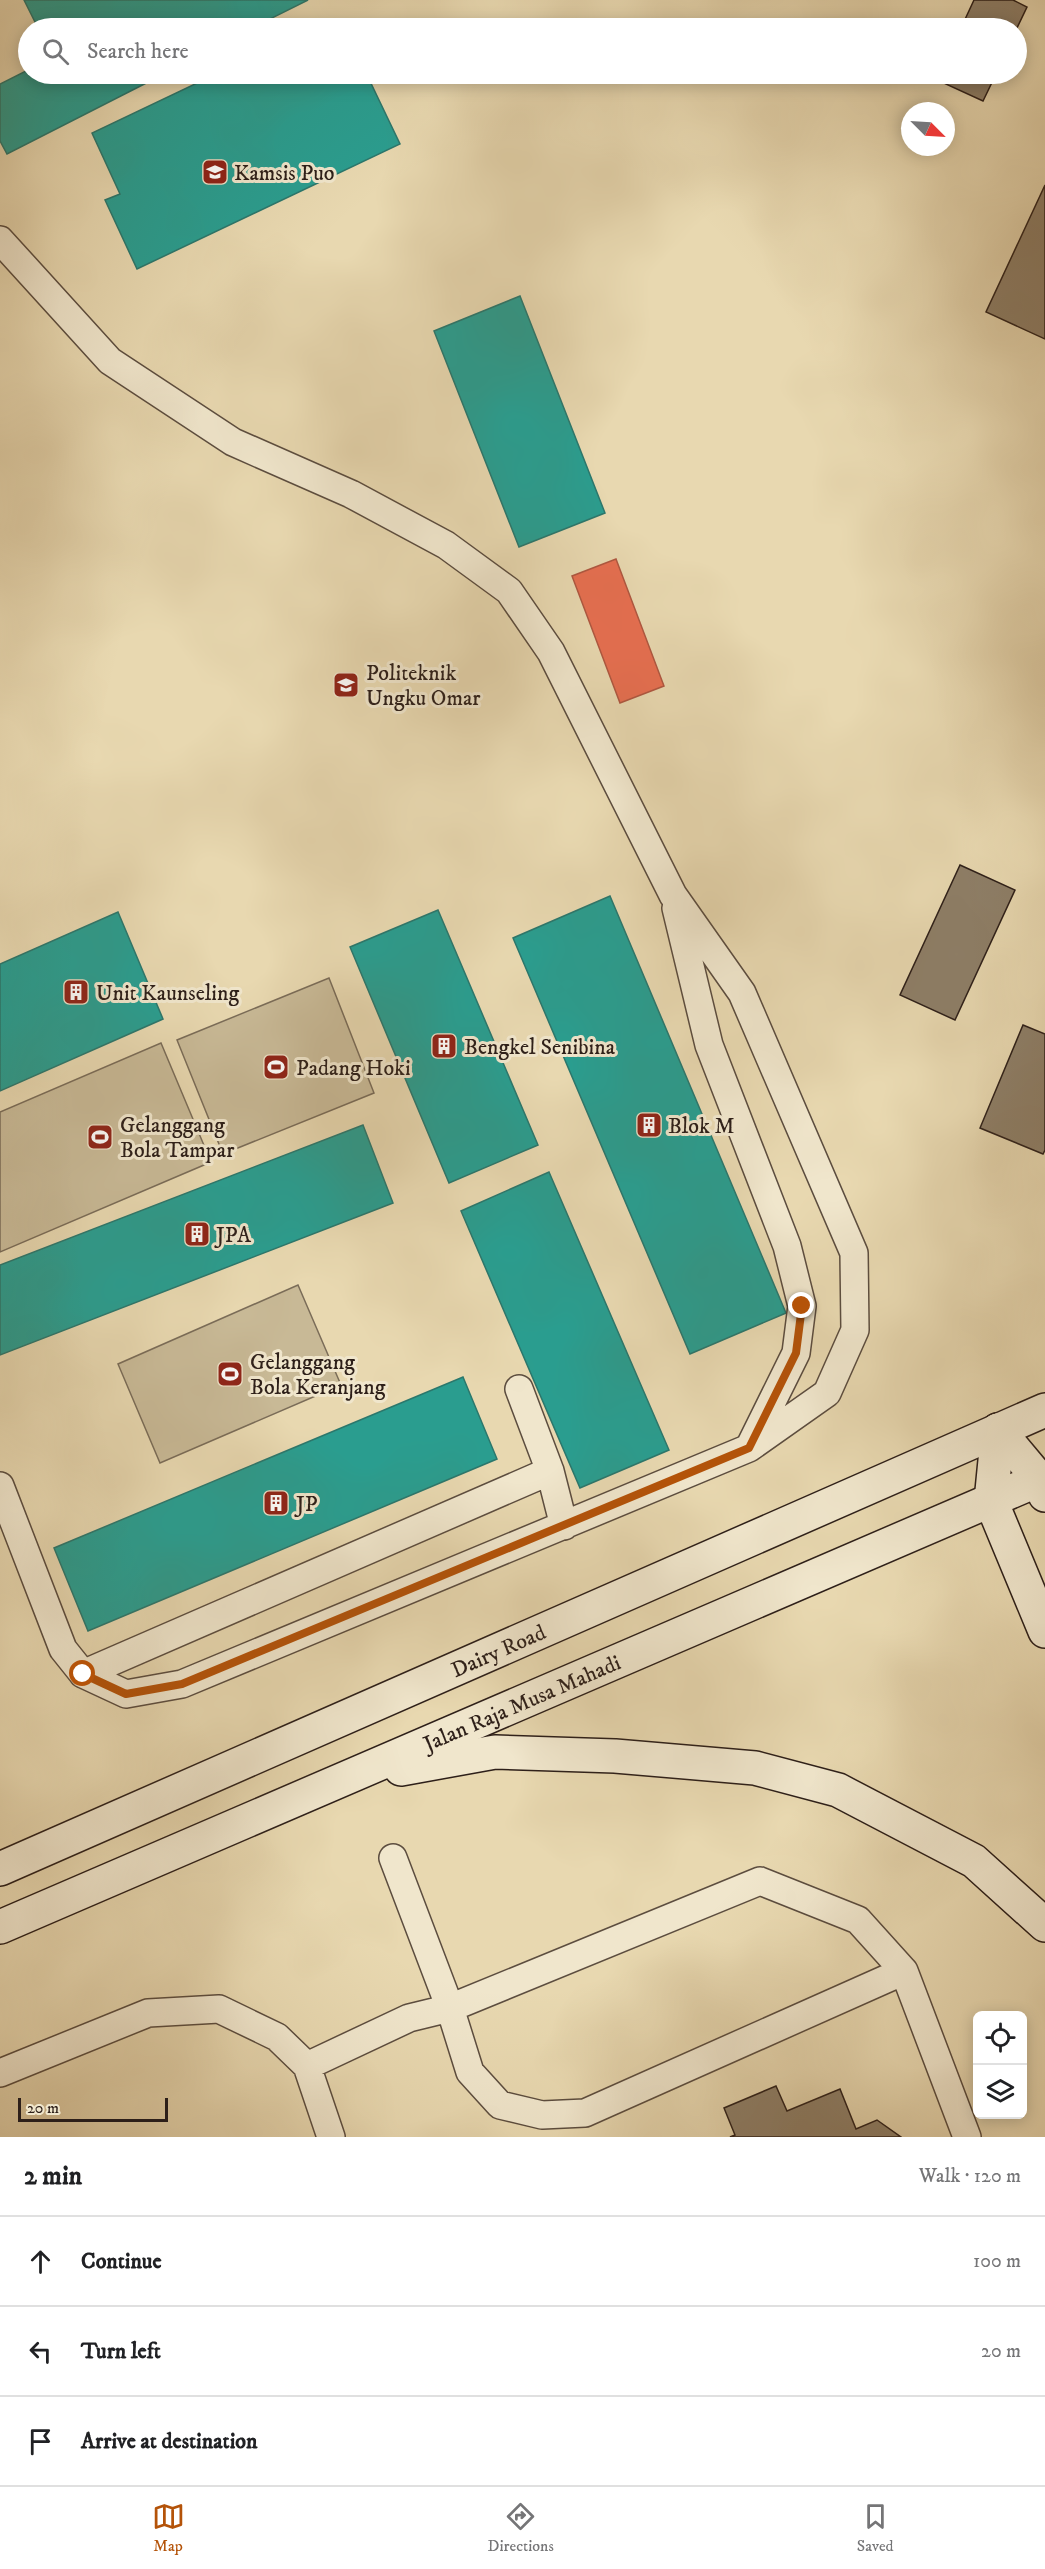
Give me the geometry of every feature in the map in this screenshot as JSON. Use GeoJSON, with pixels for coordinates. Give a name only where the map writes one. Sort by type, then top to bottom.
{"type":"FeatureCollection","features":[{"type":"Feature","properties":{"kind":"main road"},"geometry":{"type":"LineString","coordinates":[[998,1430],[1045,1410]]}},
{"type":"Feature","properties":{"kind":"main road"},"geometry":{"type":"LineString","coordinates":[[998,1430],[1043,1484]]}},
{"type":"Feature","properties":{"kind":"main road"},"geometry":{"type":"LineString","coordinates":[[998,1430],[991,1501],[1045,1631]]}},
{"type":"Feature","properties":{"kind":"main road","name":"Dairy Road"},"geometry":{"type":"LineString","coordinates":[[0,1869],[998,1430]]}},
{"type":"Feature","properties":{"kind":"main road","name":"Jalan Raja Musa Mahadi"},"geometry":{"type":"LineString","coordinates":[[0,1928],[991,1501],[1043,1484]]}},
{"type":"Feature","properties":{"kind":"main road"},"geometry":{"type":"LineString","coordinates":[[343,1780],[495,1752],[615,1756],[755,1768],[838,1790],[974,1861],[1045,1925]]}},
{"type":"Feature","properties":{"kind":"lane"},"geometry":{"type":"LineString","coordinates":[[0,240],[110,361],[233,442],[351,494],[408,524],[446,545],[509,591],[551,652],[673,895],[742,993],[854,1253],[855,1330],[827,1393],[749,1448],[182,1684],[126,1694],[83,1674],[63,1649],[0,1486]]}},
{"type":"Feature","properties":{"kind":"lane"},"geometry":{"type":"LineString","coordinates":[[673,895],[708,1045],[787,1246],[802,1306],[796,1353],[749,1448]]}},
{"type":"Feature","properties":{"kind":"lane"},"geometry":{"type":"LineString","coordinates":[[519,1389],[550,1471],[564,1526]]}},
{"type":"Feature","properties":{"kind":"lane"},"geometry":{"type":"LineString","coordinates":[[83,1674],[550,1471]]}},
{"type":"Feature","properties":{"kind":"lane"},"geometry":{"type":"LineString","coordinates":[[393,1858],[450,2008],[470,2072],[500,2105],[542,2115],[585,2113],[904,1971]]}},
{"type":"Feature","properties":{"kind":"lane"},"geometry":{"type":"LineString","coordinates":[[307,2066],[409,2018],[450,2008],[760,1881],[858,1920],[904,1971],[968,2137]]}},
{"type":"Feature","properties":{"kind":"lane"},"geometry":{"type":"LineString","coordinates":[[0,2073],[148,2013],[219,2009],[277,2037],[307,2066],[331,2137]]}},
{"type":"Feature","properties":{"kind":"shaded area","name":"Padang Hoki"},"geometry":{"type":"Polygon","coordinates":[[[329,978],[374,1093],[223,1154],[177,1040],[329,978]]]}},
{"type":"Feature","properties":{"kind":"shaded area","name":"Gelanggang Bola Tampar"},"geometry":{"type":"Polygon","coordinates":[[[161,1043],[211,1162],[0,1252],[0,1112],[161,1043]]]}},
{"type":"Feature","properties":{"kind":"shaded area","name":"Gelanggang Bola Keranjang"},"geometry":{"type":"Polygon","coordinates":[[[298,1285],[341,1385],[160,1463],[118,1364],[298,1285]]]}},
{"type":"Feature","properties":{"kind":"building: Shops"},"geometry":{"type":"Polygon","coordinates":[[[616,559],[664,686],[620,703],[572,576],[616,559]]]}},
{"type":"Feature","properties":{"kind":"building: Schools"},"geometry":{"type":"Polygon","coordinates":[[[24,0],[308,0],[272,18],[33,18],[24,0]]]}},
{"type":"Feature","properties":{"kind":"building: Schools"},"geometry":{"type":"Polygon","coordinates":[[[18,75],[18,84],[144,84],[7,154],[0,141],[0,84],[18,75]]]}},
{"type":"Feature","properties":{"kind":"building: Schools"},"geometry":{"type":"Polygon","coordinates":[[[195,84],[371,84],[400,144],[137,269],[105,200],[120,194],[92,133],[195,84]]]}},
{"type":"Feature","properties":{"kind":"building: Schools"},"geometry":{"type":"Polygon","coordinates":[[[520,296],[605,513],[519,547],[434,331],[520,296]]]}},
{"type":"Feature","properties":{"kind":"building: Schools","name":"Blok M"},"geometry":{"type":"Polygon","coordinates":[[[610,896],[786,1313],[690,1354],[513,938],[610,896]]]}},
{"type":"Feature","properties":{"kind":"building: Schools","name":"Bengkel Senibina"},"geometry":{"type":"Polygon","coordinates":[[[438,910],[538,1145],[449,1183],[350,947],[438,910]]]}},
{"type":"Feature","properties":{"kind":"building: Schools","name":"Unit Kaunseling"},"geometry":{"type":"Polygon","coordinates":[[[118,912],[163,1019],[0,1091],[0,964],[118,912]]]}},
{"type":"Feature","properties":{"kind":"building: Schools","name":"JPA"},"geometry":{"type":"Polygon","coordinates":[[[363,1125],[393,1203],[0,1355],[0,1265],[363,1125]]]}},
{"type":"Feature","properties":{"kind":"building: Schools"},"geometry":{"type":"Polygon","coordinates":[[[549,1172],[669,1450],[580,1488],[461,1211],[549,1172]]]}},
{"type":"Feature","properties":{"kind":"building: Schools","name":"JP"},"geometry":{"type":"Polygon","coordinates":[[[463,1377],[497,1459],[88,1631],[54,1548],[463,1377]]]}},
{"type":"Feature","properties":{"kind":"building: Other"},"geometry":{"type":"Polygon","coordinates":[[[974,0],[1013,0],[1027,7],[1022,18],[966,18],[974,0]]]}},
{"type":"Feature","properties":{"kind":"building: Other"},"geometry":{"type":"Polygon","coordinates":[[[946,84],[991,84],[983,101],[946,84]]]}},
{"type":"Feature","properties":{"kind":"building: Other"},"geometry":{"type":"Polygon","coordinates":[[[1045,185],[1045,339],[986,312],[1045,185]]]}},
{"type":"Feature","properties":{"kind":"building: Other"},"geometry":{"type":"Polygon","coordinates":[[[960,865],[1015,890],[955,1020],[900,995],[960,865]]]}},
{"type":"Feature","properties":{"kind":"building: Other"},"geometry":{"type":"Polygon","coordinates":[[[1023,1025],[1045,1034],[1045,1150],[1043,1154],[980,1128],[1023,1025]]]}},
{"type":"Feature","properties":{"kind":"building: Other"},"geometry":{"type":"Polygon","coordinates":[[[776,2086],[787,2111],[840,2089],[856,2129],[877,2120],[901,2137],[730,2137],[735,2135],[724,2108],[776,2086]]]}},
{"type":"Feature","properties":{"kind":"place","name":"Kamsis Puo"},"geometry":{"type":"Point","coordinates":[215,172]}},
{"type":"Feature","properties":{"kind":"place","name":"Politeknik Ungku Omar"},"geometry":{"type":"Point","coordinates":[346,685]}},
{"type":"Feature","properties":{"kind":"place","name":"Unit Kaunseling"},"geometry":{"type":"Point","coordinates":[76,992]}},
{"type":"Feature","properties":{"kind":"place","name":"Bengkel Senibina"},"geometry":{"type":"Point","coordinates":[444,1046]}},
{"type":"Feature","properties":{"kind":"place","name":"Padang Hoki"},"geometry":{"type":"Point","coordinates":[276,1067]}},
{"type":"Feature","properties":{"kind":"place","name":"Blok M"},"geometry":{"type":"Point","coordinates":[649,1125]}},
{"type":"Feature","properties":{"kind":"place","name":"Gelanggang Bola Tampar"},"geometry":{"type":"Point","coordinates":[100,1137]}},
{"type":"Feature","properties":{"kind":"place","name":"JPA"},"geometry":{"type":"Point","coordinates":[197,1234]}},
{"type":"Feature","properties":{"kind":"place","name":"Gelanggang Bola Keranjang"},"geometry":{"type":"Point","coordinates":[230,1374]}},
{"type":"Feature","properties":{"kind":"place","name":"JP"},"geometry":{"type":"Point","coordinates":[276,1503]}},
{"type":"Feature","properties":{"kind":"route"},"geometry":{"type":"LineString","coordinates":[[83,1674],[126,1694],[182,1684],[749,1448],[796,1353],[802,1306]]}}]}
